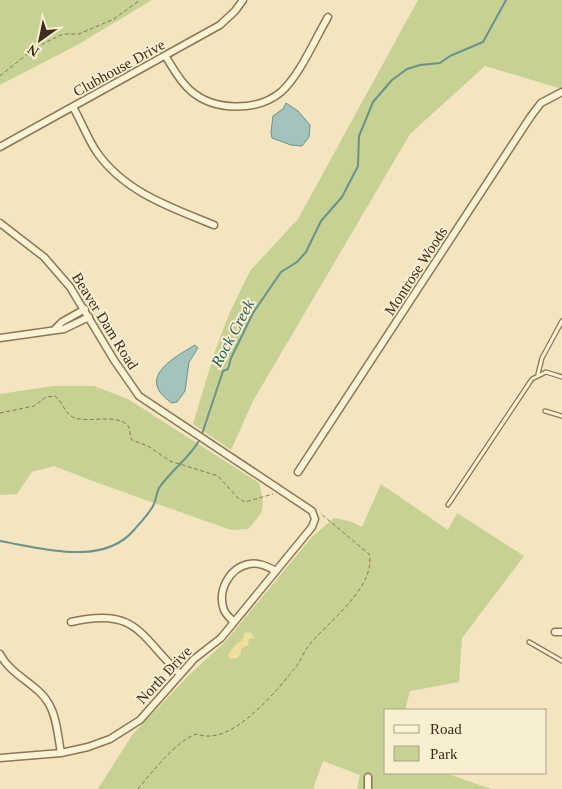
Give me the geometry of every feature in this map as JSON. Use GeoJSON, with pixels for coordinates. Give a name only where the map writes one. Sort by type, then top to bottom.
{"type":"FeatureCollection","features":[{"type":"Feature","properties":{"kind":"street","name":"Clubhouse Drive"},"geometry":{"type":"LineString","coordinates":[[0,147],[220,26],[243,0]]}},
{"type":"Feature","properties":{"kind":"street"},"geometry":{"type":"LineString","coordinates":[[166,57],[182,81],[200,98],[225,106],[254,104],[268,100],[281,92],[291,81],[328,17]]}},
{"type":"Feature","properties":{"kind":"street","name":"Montrose Woods"},"geometry":{"type":"LineString","coordinates":[[298,472],[531,116],[541,104],[562,92]]}},
{"type":"Feature","properties":{"kind":"street"},"geometry":{"type":"LineString","coordinates":[[73,107],[97,151],[124,181],[152,199],[214,225]]}},
{"type":"Feature","properties":{"kind":"street","name":"Beaver Dam Road"},"geometry":{"type":"LineString","coordinates":[[0,223],[44,257],[70,287],[90,316],[114,360],[139,396],[281,491]]}},
{"type":"Feature","properties":{"kind":"street"},"geometry":{"type":"LineString","coordinates":[[54,330],[62,322],[85,309]]}},
{"type":"Feature","properties":{"kind":"street"},"geometry":{"type":"LineString","coordinates":[[0,338],[64,330],[90,316]]}},
{"type":"Feature","properties":{"kind":"street","name":"North Drive"},"geometry":{"type":"LineString","coordinates":[[0,758],[61,753],[88,747],[110,739],[145,715],[194,659],[221,638],[312,527],[315,519],[312,511],[281,491]]}},
{"type":"Feature","properties":{"kind":"street"},"geometry":{"type":"LineString","coordinates":[[234,622],[225,612],[223,605],[224,583],[235,570],[249,564],[263,565],[276,571]]}},
{"type":"Feature","properties":{"kind":"street"},"geometry":{"type":"LineString","coordinates":[[71,622],[92,618],[124,620],[136,626],[180,674]]}},
{"type":"Feature","properties":{"kind":"street"},"geometry":{"type":"LineString","coordinates":[[0,654],[14,672],[49,705],[54,717],[61,753]]}},
{"type":"Feature","properties":{"kind":"street"},"geometry":{"type":"LineString","coordinates":[[368,777],[368,789]]}},
{"type":"Feature","properties":{"kind":"lane"},"geometry":{"type":"LineString","coordinates":[[538,374],[542,358],[562,321]]}},
{"type":"Feature","properties":{"kind":"lane"},"geometry":{"type":"LineString","coordinates":[[448,505],[532,379],[538,374],[546,372],[562,377]]}},
{"type":"Feature","properties":{"kind":"lane"},"geometry":{"type":"LineString","coordinates":[[545,411],[562,416]]}},
{"type":"Feature","properties":{"kind":"lane"},"geometry":{"type":"LineString","coordinates":[[529,642],[562,661]]}},
{"type":"Feature","properties":{"kind":"path"},"geometry":{"type":"LineString","coordinates":[[0,76],[36,47],[63,34],[79,34],[114,19],[140,0]]}},
{"type":"Feature","properties":{"kind":"path"},"geometry":{"type":"LineString","coordinates":[[0,413],[34,406],[46,397],[55,396],[74,418],[85,420],[105,418],[124,423],[128,426],[132,440],[148,446],[170,461],[218,476],[238,498],[245,502],[281,491]]}},
{"type":"Feature","properties":{"kind":"path"},"geometry":{"type":"LineString","coordinates":[[138,789],[153,769],[181,741],[197,734],[206,737],[223,733],[269,700],[299,662],[308,646],[345,608],[362,585],[370,557],[367,551],[351,538]]}},
{"type":"Feature","properties":{"kind":"green space"},"geometry":{"type":"Polygon","coordinates":[[[0,0],[152,0],[79,44],[0,85],[0,0]]]}},
{"type":"Feature","properties":{"kind":"green space"},"geometry":{"type":"Polygon","coordinates":[[[418,0],[562,0],[562,89],[485,66],[410,134],[253,401],[231,450],[193,424],[215,351],[230,312],[250,271],[298,219],[418,0]]]}},
{"type":"Feature","properties":{"kind":"green space"},"geometry":{"type":"Polygon","coordinates":[[[53,386],[94,386],[128,399],[259,483],[263,508],[258,517],[248,529],[231,530],[54,466],[32,472],[17,494],[0,495],[0,394],[53,386]]]}},
{"type":"Feature","properties":{"kind":"green space"},"geometry":{"type":"Polygon","coordinates":[[[381,484],[448,530],[457,513],[524,556],[462,638],[459,682],[410,691],[405,709],[384,709],[384,774],[448,774],[491,789],[357,789],[360,775],[323,761],[313,789],[98,789],[132,735],[190,674],[225,642],[311,538],[334,518],[349,521],[362,527],[381,484]]]}},
{"type":"Feature","properties":{"kind":"sand"},"geometry":{"type":"Polygon","coordinates":[[[250,632],[255,638],[249,639],[248,645],[241,649],[241,653],[237,658],[230,659],[228,655],[236,644],[242,640],[245,633],[250,632]]]}},
{"type":"Feature","properties":{"kind":"water"},"geometry":{"type":"Polygon","coordinates":[[[286,103],[298,111],[310,125],[309,137],[302,146],[291,145],[272,138],[273,116],[283,109],[286,103]]]}},
{"type":"Feature","properties":{"kind":"water"},"geometry":{"type":"Polygon","coordinates":[[[195,345],[198,348],[189,362],[185,391],[177,402],[172,403],[162,394],[157,386],[157,378],[161,370],[168,363],[195,345]]]}},
{"type":"Feature","properties":{"kind":"waterway","name":"Rock Creek"},"geometry":{"type":"LineString","coordinates":[[202,434],[223,371],[228,369],[231,358],[253,313],[281,272],[297,262],[306,252],[321,221],[342,197],[358,166],[359,136],[373,102],[392,80],[407,69],[420,65],[440,63],[450,56],[483,42],[506,0]]}},
{"type":"Feature","properties":{"kind":"waterway","name":"Rock Creek"},"geometry":{"type":"LineString","coordinates":[[0,541],[70,552],[89,552],[106,548],[121,541],[146,516],[154,504],[159,488],[200,439]]}}]}
